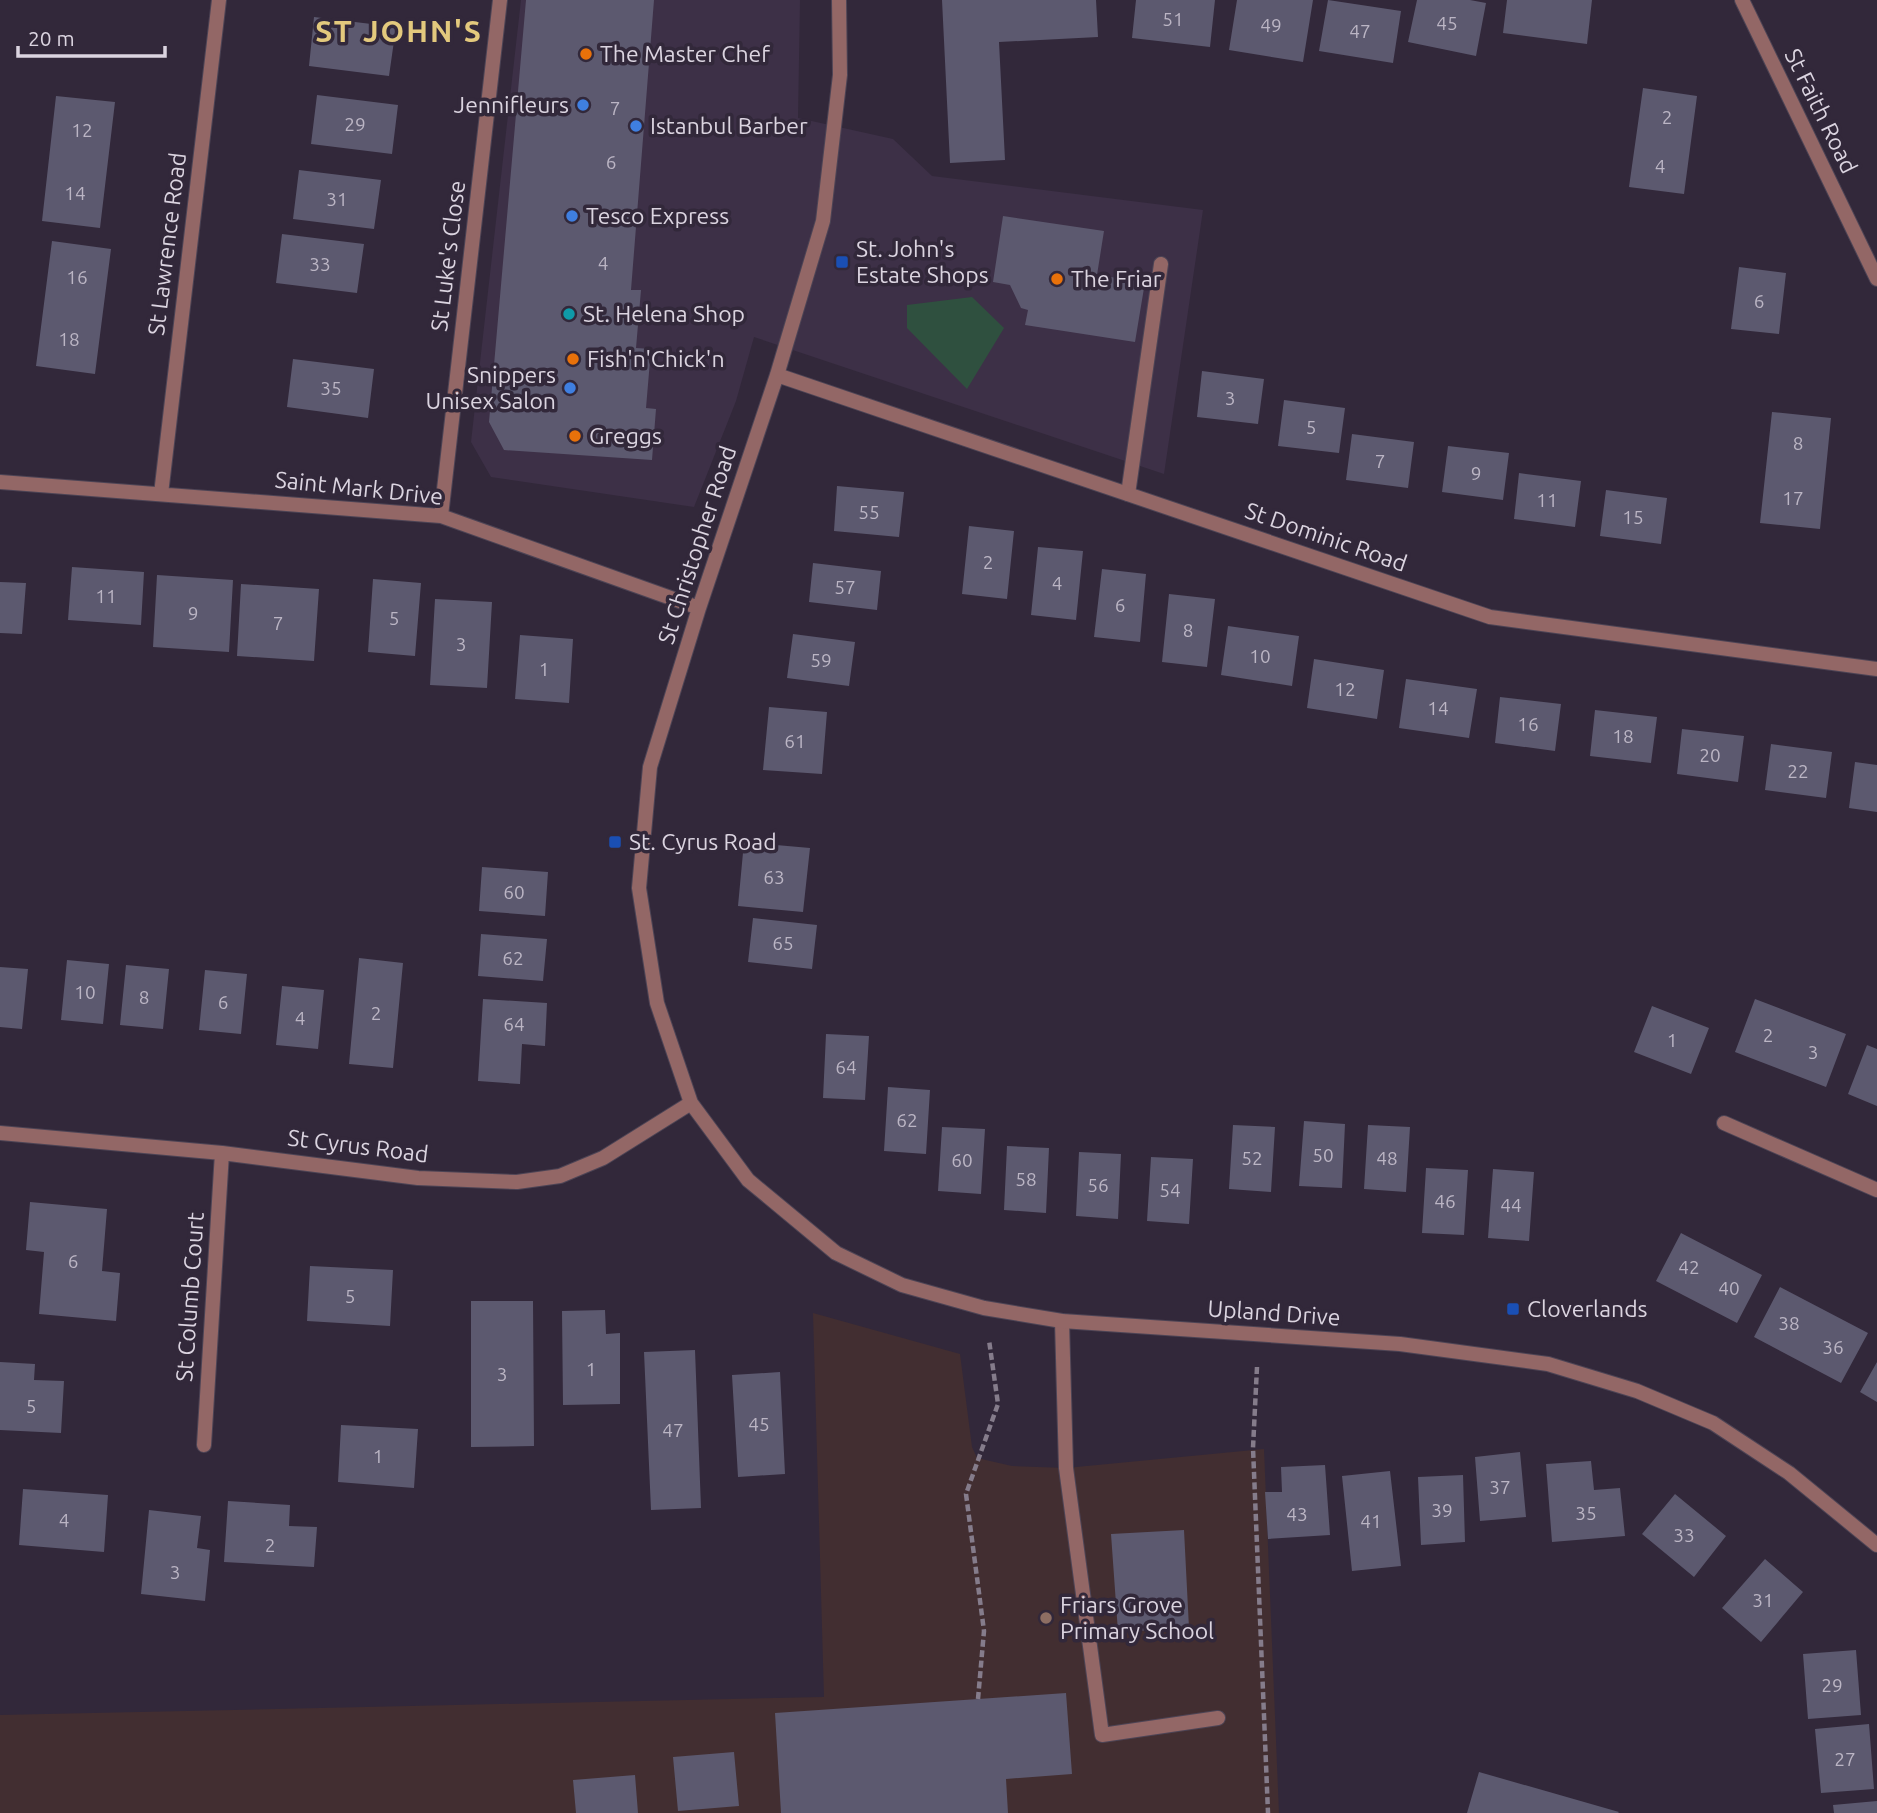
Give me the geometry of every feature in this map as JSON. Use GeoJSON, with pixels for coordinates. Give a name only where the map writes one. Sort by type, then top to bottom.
{"type":"FeatureCollection","features":[{"type":"Feature","properties":{"kind":"street","name":"St Lawrence Road"},"geometry":{"type":"LineString","coordinates":[[161,494],[219,0]]}},
{"type":"Feature","properties":{"kind":"street","name":"St Luke's Close"},"geometry":{"type":"LineString","coordinates":[[441,516],[500,0]]}},
{"type":"Feature","properties":{"kind":"street","name":"St Christopher Road"},"geometry":{"type":"LineString","coordinates":[[691,1102],[657,1003],[639,888],[650,767],[699,608],[777,375],[823,221],[840,75],[839,0]]}},
{"type":"Feature","properties":{"kind":"street","name":"St Faith Road"},"geometry":{"type":"LineString","coordinates":[[1742,0],[1877,279]]}},
{"type":"Feature","properties":{"kind":"street"},"geometry":{"type":"LineString","coordinates":[[1128,494],[1161,264]]}},
{"type":"Feature","properties":{"kind":"street","name":"St Dominic Road"},"geometry":{"type":"LineString","coordinates":[[777,375],[1490,617],[1877,669]]}},
{"type":"Feature","properties":{"kind":"street","name":"Saint Mark Drive"},"geometry":{"type":"LineString","coordinates":[[0,482],[441,516],[699,608]]}},
{"type":"Feature","properties":{"kind":"street","name":"St Cyrus Road"},"geometry":{"type":"LineString","coordinates":[[0,1133],[222,1153],[418,1178],[517,1182],[560,1176],[603,1158],[691,1102]]}},
{"type":"Feature","properties":{"kind":"street","name":"Upland Drive"},"geometry":{"type":"LineString","coordinates":[[691,1102],[748,1180],[836,1253],[902,1285],[984,1308],[1062,1321],[1400,1344],[1548,1364],[1637,1391],[1713,1423],[1789,1473],[1877,1545]]}},
{"type":"Feature","properties":{"kind":"street"},"geometry":{"type":"LineString","coordinates":[[1724,1123],[1877,1190]]}},
{"type":"Feature","properties":{"kind":"street","name":"St Columb Court"},"geometry":{"type":"LineString","coordinates":[[204,1445],[222,1153]]}},
{"type":"Feature","properties":{"kind":"street"},"geometry":{"type":"LineString","coordinates":[[1062,1321],[1066,1468],[1102,1735],[1218,1718]]}},
{"type":"Feature","properties":{"kind":"path"},"geometry":{"type":"LineString","coordinates":[[978,1699],[984,1632],[966,1494],[998,1404],[984,1308]]}},
{"type":"Feature","properties":{"kind":"path"},"geometry":{"type":"LineString","coordinates":[[1258,1334],[1253,1448],[1268,1813]]}},
{"type":"Feature","properties":{"kind":"shaded area"},"geometry":{"type":"Polygon","coordinates":[[[521,0],[800,0],[798,118],[893,139],[932,176],[1203,210],[1164,474],[754,337],[736,401],[694,507],[491,477],[471,442],[521,0]]]}},
{"type":"Feature","properties":{"kind":"shaded area","name":"Friars Grove Primary School"},"geometry":{"type":"Polygon","coordinates":[[[813,1313],[960,1354],[972,1447],[977,1458],[1012,1466],[1066,1468],[1264,1449],[1279,1813],[0,1813],[0,1715],[824,1697],[813,1313]]]}},
{"type":"Feature","properties":{"kind":"green space"},"geometry":{"type":"Polygon","coordinates":[[[972,297],[1004,328],[967,389],[907,328],[907,305],[972,297]]]}},
{"type":"Feature","properties":{"kind":"building"},"geometry":{"type":"Polygon","coordinates":[[[526,0],[654,0],[631,290],[641,290],[636,348],[651,349],[646,408],[656,409],[652,460],[504,450],[489,422],[526,0]]]}},
{"type":"Feature","properties":{"kind":"building"},"geometry":{"type":"Polygon","coordinates":[[[942,0],[1096,0],[1098,37],[999,42],[1005,160],[950,163],[942,0]]]}},
{"type":"Feature","properties":{"kind":"building"},"geometry":{"type":"Polygon","coordinates":[[[1136,0],[1215,0],[1210,47],[1132,38],[1136,0]]]}},
{"type":"Feature","properties":{"kind":"building"},"geometry":{"type":"Polygon","coordinates":[[[1237,0],[1313,0],[1303,62],[1229,50],[1237,0]]]}},
{"type":"Feature","properties":{"kind":"building"},"geometry":{"type":"Polygon","coordinates":[[[1328,0],[1401,11],[1393,63],[1319,51],[1328,0]]]}},
{"type":"Feature","properties":{"kind":"building"},"geometry":{"type":"Polygon","coordinates":[[[1417,0],[1470,0],[1486,3],[1476,56],[1408,42],[1417,0]]]}},
{"type":"Feature","properties":{"kind":"building"},"geometry":{"type":"Polygon","coordinates":[[[1507,0],[1592,0],[1587,44],[1503,33],[1507,0]]]}},
{"type":"Feature","properties":{"kind":"building"},"geometry":{"type":"Polygon","coordinates":[[[314,17],[396,27],[389,76],[309,66],[314,17]]]}},
{"type":"Feature","properties":{"kind":"building"},"geometry":{"type":"Polygon","coordinates":[[[1643,88],[1697,96],[1684,194],[1629,187],[1643,88]]]}},
{"type":"Feature","properties":{"kind":"building"},"geometry":{"type":"Polygon","coordinates":[[[317,95],[398,105],[392,154],[311,144],[317,95]]]}},
{"type":"Feature","properties":{"kind":"building"},"geometry":{"type":"Polygon","coordinates":[[[56,96],[115,102],[100,228],[42,221],[56,96]]]}},
{"type":"Feature","properties":{"kind":"building"},"geometry":{"type":"Polygon","coordinates":[[[299,170],[381,180],[374,229],[293,219],[299,170]]]}},
{"type":"Feature","properties":{"kind":"building","name":"The Friar"},"geometry":{"type":"Polygon","coordinates":[[[1003,216],[1104,231],[1097,275],[1145,282],[1135,342],[1025,325],[1028,310],[1021,308],[1010,285],[993,282],[1003,216]]]}},
{"type":"Feature","properties":{"kind":"building"},"geometry":{"type":"Polygon","coordinates":[[[282,234],[364,244],[357,293],[276,283],[282,234]]]}},
{"type":"Feature","properties":{"kind":"building"},"geometry":{"type":"Polygon","coordinates":[[[52,241],[111,249],[95,374],[36,366],[52,241]]]}},
{"type":"Feature","properties":{"kind":"building"},"geometry":{"type":"Polygon","coordinates":[[[1739,267],[1786,273],[1779,334],[1731,329],[1739,267]]]}},
{"type":"Feature","properties":{"kind":"building"},"geometry":{"type":"Polygon","coordinates":[[[293,359],[374,369],[368,418],[287,407],[293,359]]]}},
{"type":"Feature","properties":{"kind":"building"},"geometry":{"type":"Polygon","coordinates":[[[1202,371],[1264,379],[1258,424],[1197,417],[1202,371]]]}},
{"type":"Feature","properties":{"kind":"building"},"geometry":{"type":"Polygon","coordinates":[[[1284,400],[1345,408],[1339,453],[1278,446],[1284,400]]]}},
{"type":"Feature","properties":{"kind":"building"},"geometry":{"type":"Polygon","coordinates":[[[1772,412],[1831,418],[1820,529],[1760,523],[1772,412]]]}},
{"type":"Feature","properties":{"kind":"building"},"geometry":{"type":"Polygon","coordinates":[[[1352,434],[1414,442],[1408,488],[1346,480],[1352,434]]]}},
{"type":"Feature","properties":{"kind":"building"},"geometry":{"type":"Polygon","coordinates":[[[1448,446],[1509,453],[1503,500],[1442,492],[1448,446]]]}},
{"type":"Feature","properties":{"kind":"building"},"geometry":{"type":"Polygon","coordinates":[[[1519,473],[1581,481],[1575,527],[1514,519],[1519,473]]]}},
{"type":"Feature","properties":{"kind":"building"},"geometry":{"type":"Polygon","coordinates":[[[837,486],[904,492],[899,537],[834,531],[837,486]]]}},
{"type":"Feature","properties":{"kind":"building"},"geometry":{"type":"Polygon","coordinates":[[[1606,490],[1667,498],[1661,544],[1600,536],[1606,490]]]}},
{"type":"Feature","properties":{"kind":"building"},"geometry":{"type":"Polygon","coordinates":[[[969,526],[1014,531],[1007,599],[962,594],[969,526]]]}},
{"type":"Feature","properties":{"kind":"building"},"geometry":{"type":"Polygon","coordinates":[[[1038,547],[1083,551],[1076,620],[1031,615],[1038,547]]]}},
{"type":"Feature","properties":{"kind":"building"},"geometry":{"type":"Polygon","coordinates":[[[813,563],[881,571],[877,610],[809,602],[813,563]]]}},
{"type":"Feature","properties":{"kind":"building"},"geometry":{"type":"Polygon","coordinates":[[[72,567],[144,572],[141,625],[68,620],[72,567]]]}},
{"type":"Feature","properties":{"kind":"building"},"geometry":{"type":"Polygon","coordinates":[[[1102,569],[1146,574],[1140,642],[1094,637],[1102,569]]]}},
{"type":"Feature","properties":{"kind":"building"},"geometry":{"type":"Polygon","coordinates":[[[157,575],[233,580],[229,652],[153,647],[157,575]]]}},
{"type":"Feature","properties":{"kind":"building"},"geometry":{"type":"Polygon","coordinates":[[[373,579],[421,583],[415,656],[368,652],[373,579]]]}},
{"type":"Feature","properties":{"kind":"building"},"geometry":{"type":"Polygon","coordinates":[[[0,582],[26,583],[22,634],[0,633],[0,582]]]}},
{"type":"Feature","properties":{"kind":"building"},"geometry":{"type":"Polygon","coordinates":[[[241,584],[319,589],[314,661],[237,656],[241,584]]]}},
{"type":"Feature","properties":{"kind":"building"},"geometry":{"type":"Polygon","coordinates":[[[1169,594],[1215,599],[1207,667],[1162,662],[1169,594]]]}},
{"type":"Feature","properties":{"kind":"building"},"geometry":{"type":"Polygon","coordinates":[[[435,599],[492,602],[487,688],[430,685],[435,599]]]}},
{"type":"Feature","properties":{"kind":"building"},"geometry":{"type":"Polygon","coordinates":[[[1228,626],[1299,636],[1292,686],[1221,675],[1228,626]]]}},
{"type":"Feature","properties":{"kind":"building"},"geometry":{"type":"Polygon","coordinates":[[[793,634],[855,642],[849,686],[787,678],[793,634]]]}},
{"type":"Feature","properties":{"kind":"building"},"geometry":{"type":"Polygon","coordinates":[[[520,635],[573,639],[569,703],[515,699],[520,635]]]}},
{"type":"Feature","properties":{"kind":"building"},"geometry":{"type":"Polygon","coordinates":[[[1314,659],[1384,670],[1377,719],[1307,708],[1314,659]]]}},
{"type":"Feature","properties":{"kind":"building"},"geometry":{"type":"Polygon","coordinates":[[[1406,679],[1477,689],[1469,738],[1399,728],[1406,679]]]}},
{"type":"Feature","properties":{"kind":"building"},"geometry":{"type":"Polygon","coordinates":[[[1500,697],[1561,704],[1555,751],[1495,743],[1500,697]]]}},
{"type":"Feature","properties":{"kind":"building"},"geometry":{"type":"Polygon","coordinates":[[[769,707],[827,712],[822,774],[763,770],[769,707]]]}},
{"type":"Feature","properties":{"kind":"building"},"geometry":{"type":"Polygon","coordinates":[[[1595,710],[1657,717],[1651,763],[1590,756],[1595,710]]]}},
{"type":"Feature","properties":{"kind":"building"},"geometry":{"type":"Polygon","coordinates":[[[1682,729],[1744,736],[1738,782],[1677,774],[1682,729]]]}},
{"type":"Feature","properties":{"kind":"building"},"geometry":{"type":"Polygon","coordinates":[[[1771,744],[1832,752],[1826,798],[1765,790],[1771,744]]]}},
{"type":"Feature","properties":{"kind":"building"},"geometry":{"type":"Polygon","coordinates":[[[1855,762],[1877,765],[1877,812],[1849,808],[1855,762]]]}},
{"type":"Feature","properties":{"kind":"building"},"geometry":{"type":"Polygon","coordinates":[[[744,842],[810,848],[803,912],[738,906],[744,842]]]}},
{"type":"Feature","properties":{"kind":"building"},"geometry":{"type":"Polygon","coordinates":[[[482,867],[548,872],[545,916],[479,911],[482,867]]]}},
{"type":"Feature","properties":{"kind":"building"},"geometry":{"type":"Polygon","coordinates":[[[753,918],[817,925],[812,969],[748,962],[753,918]]]}},
{"type":"Feature","properties":{"kind":"building"},"geometry":{"type":"Polygon","coordinates":[[[481,934],[547,939],[543,981],[478,976],[481,934]]]}},
{"type":"Feature","properties":{"kind":"building"},"geometry":{"type":"Polygon","coordinates":[[[359,958],[403,963],[393,1068],[349,1064],[359,958]]]}},
{"type":"Feature","properties":{"kind":"building"},"geometry":{"type":"Polygon","coordinates":[[[67,960],[109,964],[103,1024],[61,1020],[67,960]]]}},
{"type":"Feature","properties":{"kind":"building"},"geometry":{"type":"Polygon","coordinates":[[[126,965],[169,969],[163,1029],[120,1025],[126,965]]]}},
{"type":"Feature","properties":{"kind":"building"},"geometry":{"type":"Polygon","coordinates":[[[0,967],[28,969],[22,1029],[0,1027],[0,967]]]}},
{"type":"Feature","properties":{"kind":"building"},"geometry":{"type":"Polygon","coordinates":[[[205,970],[247,974],[241,1034],[199,1030],[205,970]]]}},
{"type":"Feature","properties":{"kind":"building"},"geometry":{"type":"Polygon","coordinates":[[[282,986],[324,990],[318,1049],[276,1045],[282,986]]]}},
{"type":"Feature","properties":{"kind":"building"},"geometry":{"type":"Polygon","coordinates":[[[483,999],[547,1003],[545,1046],[522,1044],[520,1084],[478,1081],[483,999]]]}},
{"type":"Feature","properties":{"kind":"building"},"geometry":{"type":"Polygon","coordinates":[[[1755,999],[1846,1034],[1826,1087],[1735,1052],[1755,999]]]}},
{"type":"Feature","properties":{"kind":"building"},"geometry":{"type":"Polygon","coordinates":[[[1652,1006],[1709,1028],[1691,1074],[1634,1052],[1652,1006]]]}},
{"type":"Feature","properties":{"kind":"building"},"geometry":{"type":"Polygon","coordinates":[[[826,1034],[869,1036],[865,1100],[823,1098],[826,1034]]]}},
{"type":"Feature","properties":{"kind":"building"},"geometry":{"type":"Polygon","coordinates":[[[1867,1045],[1877,1049],[1877,1106],[1848,1094],[1867,1045]]]}},
{"type":"Feature","properties":{"kind":"building"},"geometry":{"type":"Polygon","coordinates":[[[888,1087],[930,1090],[926,1154],[884,1151],[888,1087]]]}},
{"type":"Feature","properties":{"kind":"building"},"geometry":{"type":"Polygon","coordinates":[[[1304,1121],[1345,1124],[1342,1188],[1299,1186],[1304,1121]]]}},
{"type":"Feature","properties":{"kind":"building"},"geometry":{"type":"Polygon","coordinates":[[[1233,1125],[1275,1127],[1271,1192],[1229,1189],[1233,1125]]]}},
{"type":"Feature","properties":{"kind":"building"},"geometry":{"type":"Polygon","coordinates":[[[1368,1125],[1410,1127],[1406,1192],[1364,1189],[1368,1125]]]}},
{"type":"Feature","properties":{"kind":"building"},"geometry":{"type":"Polygon","coordinates":[[[942,1127],[985,1129],[981,1194],[938,1191],[942,1127]]]}},
{"type":"Feature","properties":{"kind":"building"},"geometry":{"type":"Polygon","coordinates":[[[1007,1146],[1049,1148],[1046,1213],[1004,1210],[1007,1146]]]}},
{"type":"Feature","properties":{"kind":"building"},"geometry":{"type":"Polygon","coordinates":[[[1079,1152],[1121,1154],[1118,1219],[1076,1216],[1079,1152]]]}},
{"type":"Feature","properties":{"kind":"building"},"geometry":{"type":"Polygon","coordinates":[[[1151,1157],[1193,1159],[1189,1224],[1147,1221],[1151,1157]]]}},
{"type":"Feature","properties":{"kind":"building"},"geometry":{"type":"Polygon","coordinates":[[[1426,1168],[1468,1170],[1464,1235],[1422,1233],[1426,1168]]]}},
{"type":"Feature","properties":{"kind":"building"},"geometry":{"type":"Polygon","coordinates":[[[1493,1169],[1534,1172],[1529,1241],[1488,1238],[1493,1169]]]}},
{"type":"Feature","properties":{"kind":"building"},"geometry":{"type":"Polygon","coordinates":[[[30,1202],[107,1209],[102,1271],[120,1273],[116,1321],[39,1314],[44,1252],[26,1250],[30,1202]]]}},
{"type":"Feature","properties":{"kind":"building"},"geometry":{"type":"Polygon","coordinates":[[[1681,1233],[1762,1275],[1737,1323],[1656,1281],[1681,1233]]]}},
{"type":"Feature","properties":{"kind":"building"},"geometry":{"type":"Polygon","coordinates":[[[310,1266],[393,1270],[390,1326],[307,1321],[310,1266]]]}},
{"type":"Feature","properties":{"kind":"building"},"geometry":{"type":"Polygon","coordinates":[[[1780,1287],[1868,1333],[1841,1383],[1754,1337],[1780,1287]]]}},
{"type":"Feature","properties":{"kind":"building"},"geometry":{"type":"Polygon","coordinates":[[[471,1301],[533,1301],[534,1446],[471,1447],[471,1301]]]}},
{"type":"Feature","properties":{"kind":"building"},"geometry":{"type":"Polygon","coordinates":[[[605,1310],[606,1334],[620,1333],[620,1404],[563,1405],[562,1311],[605,1310]]]}},
{"type":"Feature","properties":{"kind":"building"},"geometry":{"type":"Polygon","coordinates":[[[695,1350],[701,1508],[651,1510],[644,1352],[695,1350]]]}},
{"type":"Feature","properties":{"kind":"building"},"geometry":{"type":"Polygon","coordinates":[[[0,1362],[35,1364],[34,1380],[64,1381],[61,1433],[0,1430],[0,1362]]]}},
{"type":"Feature","properties":{"kind":"building"},"geometry":{"type":"Polygon","coordinates":[[[1877,1362],[1877,1402],[1860,1392],[1877,1362]]]}},
{"type":"Feature","properties":{"kind":"building"},"geometry":{"type":"Polygon","coordinates":[[[780,1372],[785,1474],[738,1477],[732,1375],[780,1372]]]}},
{"type":"Feature","properties":{"kind":"building"},"geometry":{"type":"Polygon","coordinates":[[[341,1425],[418,1429],[414,1488],[338,1482],[341,1425]]]}},
{"type":"Feature","properties":{"kind":"building"},"geometry":{"type":"Polygon","coordinates":[[[1520,1452],[1526,1517],[1480,1521],[1475,1457],[1520,1452]]]}},
{"type":"Feature","properties":{"kind":"building"},"geometry":{"type":"Polygon","coordinates":[[[1591,1461],[1594,1490],[1620,1488],[1625,1536],[1552,1542],[1546,1464],[1591,1461]]]}},
{"type":"Feature","properties":{"kind":"building"},"geometry":{"type":"Polygon","coordinates":[[[1325,1465],[1330,1535],[1268,1539],[1265,1492],[1282,1492],[1281,1467],[1325,1465]]]}},
{"type":"Feature","properties":{"kind":"building"},"geometry":{"type":"Polygon","coordinates":[[[1390,1471],[1401,1566],[1352,1571],[1342,1476],[1390,1471]]]}},
{"type":"Feature","properties":{"kind":"building"},"geometry":{"type":"Polygon","coordinates":[[[1463,1475],[1465,1542],[1421,1545],[1418,1477],[1463,1475]]]}},
{"type":"Feature","properties":{"kind":"building"},"geometry":{"type":"Polygon","coordinates":[[[23,1489],[108,1495],[104,1552],[19,1545],[23,1489]]]}},
{"type":"Feature","properties":{"kind":"building"},"geometry":{"type":"Polygon","coordinates":[[[1675,1494],[1726,1536],[1694,1577],[1642,1534],[1675,1494]]]}},
{"type":"Feature","properties":{"kind":"building"},"geometry":{"type":"Polygon","coordinates":[[[228,1501],[290,1505],[289,1526],[317,1527],[314,1567],[224,1562],[228,1501]]]}},
{"type":"Feature","properties":{"kind":"building"},"geometry":{"type":"Polygon","coordinates":[[[149,1510],[201,1516],[197,1548],[210,1550],[205,1601],[141,1594],[149,1510]]]}},
{"type":"Feature","properties":{"kind":"building"},"geometry":{"type":"Polygon","coordinates":[[[1184,1530],[1189,1628],[1118,1632],[1111,1534],[1184,1530]]]}},
{"type":"Feature","properties":{"kind":"building"},"geometry":{"type":"Polygon","coordinates":[[[1765,1559],[1803,1592],[1761,1642],[1722,1608],[1765,1559]]]}},
{"type":"Feature","properties":{"kind":"building"},"geometry":{"type":"Polygon","coordinates":[[[1856,1650],[1861,1715],[1808,1719],[1803,1654],[1856,1650]]]}},
{"type":"Feature","properties":{"kind":"building"},"geometry":{"type":"Polygon","coordinates":[[[1066,1693],[1072,1774],[1006,1779],[1008,1813],[781,1813],[775,1713],[1066,1693]]]}},
{"type":"Feature","properties":{"kind":"building"},"geometry":{"type":"Polygon","coordinates":[[[1869,1724],[1874,1789],[1821,1793],[1815,1729],[1869,1724]]]}},
{"type":"Feature","properties":{"kind":"building"},"geometry":{"type":"Polygon","coordinates":[[[734,1752],[739,1806],[678,1811],[673,1757],[734,1752]]]}},
{"type":"Feature","properties":{"kind":"building"},"geometry":{"type":"Polygon","coordinates":[[[1479,1772],[1619,1812],[1467,1813],[1479,1772]]]}},
{"type":"Feature","properties":{"kind":"building"},"geometry":{"type":"Polygon","coordinates":[[[635,1775],[638,1813],[576,1813],[573,1780],[635,1775]]]}},
{"type":"Feature","properties":{"kind":"building"},"geometry":{"type":"Polygon","coordinates":[[[1877,1801],[1877,1813],[1834,1813],[1833,1805],[1877,1801]]]}},
{"type":"Feature","properties":{"kind":"place","name":"The Master Chef"},"geometry":{"type":"Point","coordinates":[586,54]}},
{"type":"Feature","properties":{"kind":"place","name":"Jennifleurs"},"geometry":{"type":"Point","coordinates":[583,105]}},
{"type":"Feature","properties":{"kind":"place","name":"Istanbul Barber"},"geometry":{"type":"Point","coordinates":[636,126]}},
{"type":"Feature","properties":{"kind":"place","name":"Tesco Express"},"geometry":{"type":"Point","coordinates":[572,216]}},
{"type":"Feature","properties":{"kind":"place","name":"St. John's Estate Shops"},"geometry":{"type":"Point","coordinates":[842,262]}},
{"type":"Feature","properties":{"kind":"place","name":"The Friar"},"geometry":{"type":"Point","coordinates":[1057,279]}},
{"type":"Feature","properties":{"kind":"place","name":"St. Helena Shop"},"geometry":{"type":"Point","coordinates":[569,314]}},
{"type":"Feature","properties":{"kind":"place","name":"Fish'n'Chick'n"},"geometry":{"type":"Point","coordinates":[573,359]}},
{"type":"Feature","properties":{"kind":"place","name":"Snippers Unisex Salon"},"geometry":{"type":"Point","coordinates":[570,388]}},
{"type":"Feature","properties":{"kind":"place","name":"Greggs"},"geometry":{"type":"Point","coordinates":[575,436]}},
{"type":"Feature","properties":{"kind":"place","name":"St. Cyrus Road"},"geometry":{"type":"Point","coordinates":[615,842]}},
{"type":"Feature","properties":{"kind":"place","name":"Cloverlands"},"geometry":{"type":"Point","coordinates":[1513,1309]}},
{"type":"Feature","properties":{"kind":"place","name":"Friars Grove Primary School"},"geometry":{"type":"Point","coordinates":[1046,1618]}},
{"type":"Feature","properties":{"kind":"district","name":"ST JOHN'S"},"geometry":{"type":"Point","coordinates":[399,32]}}]}
